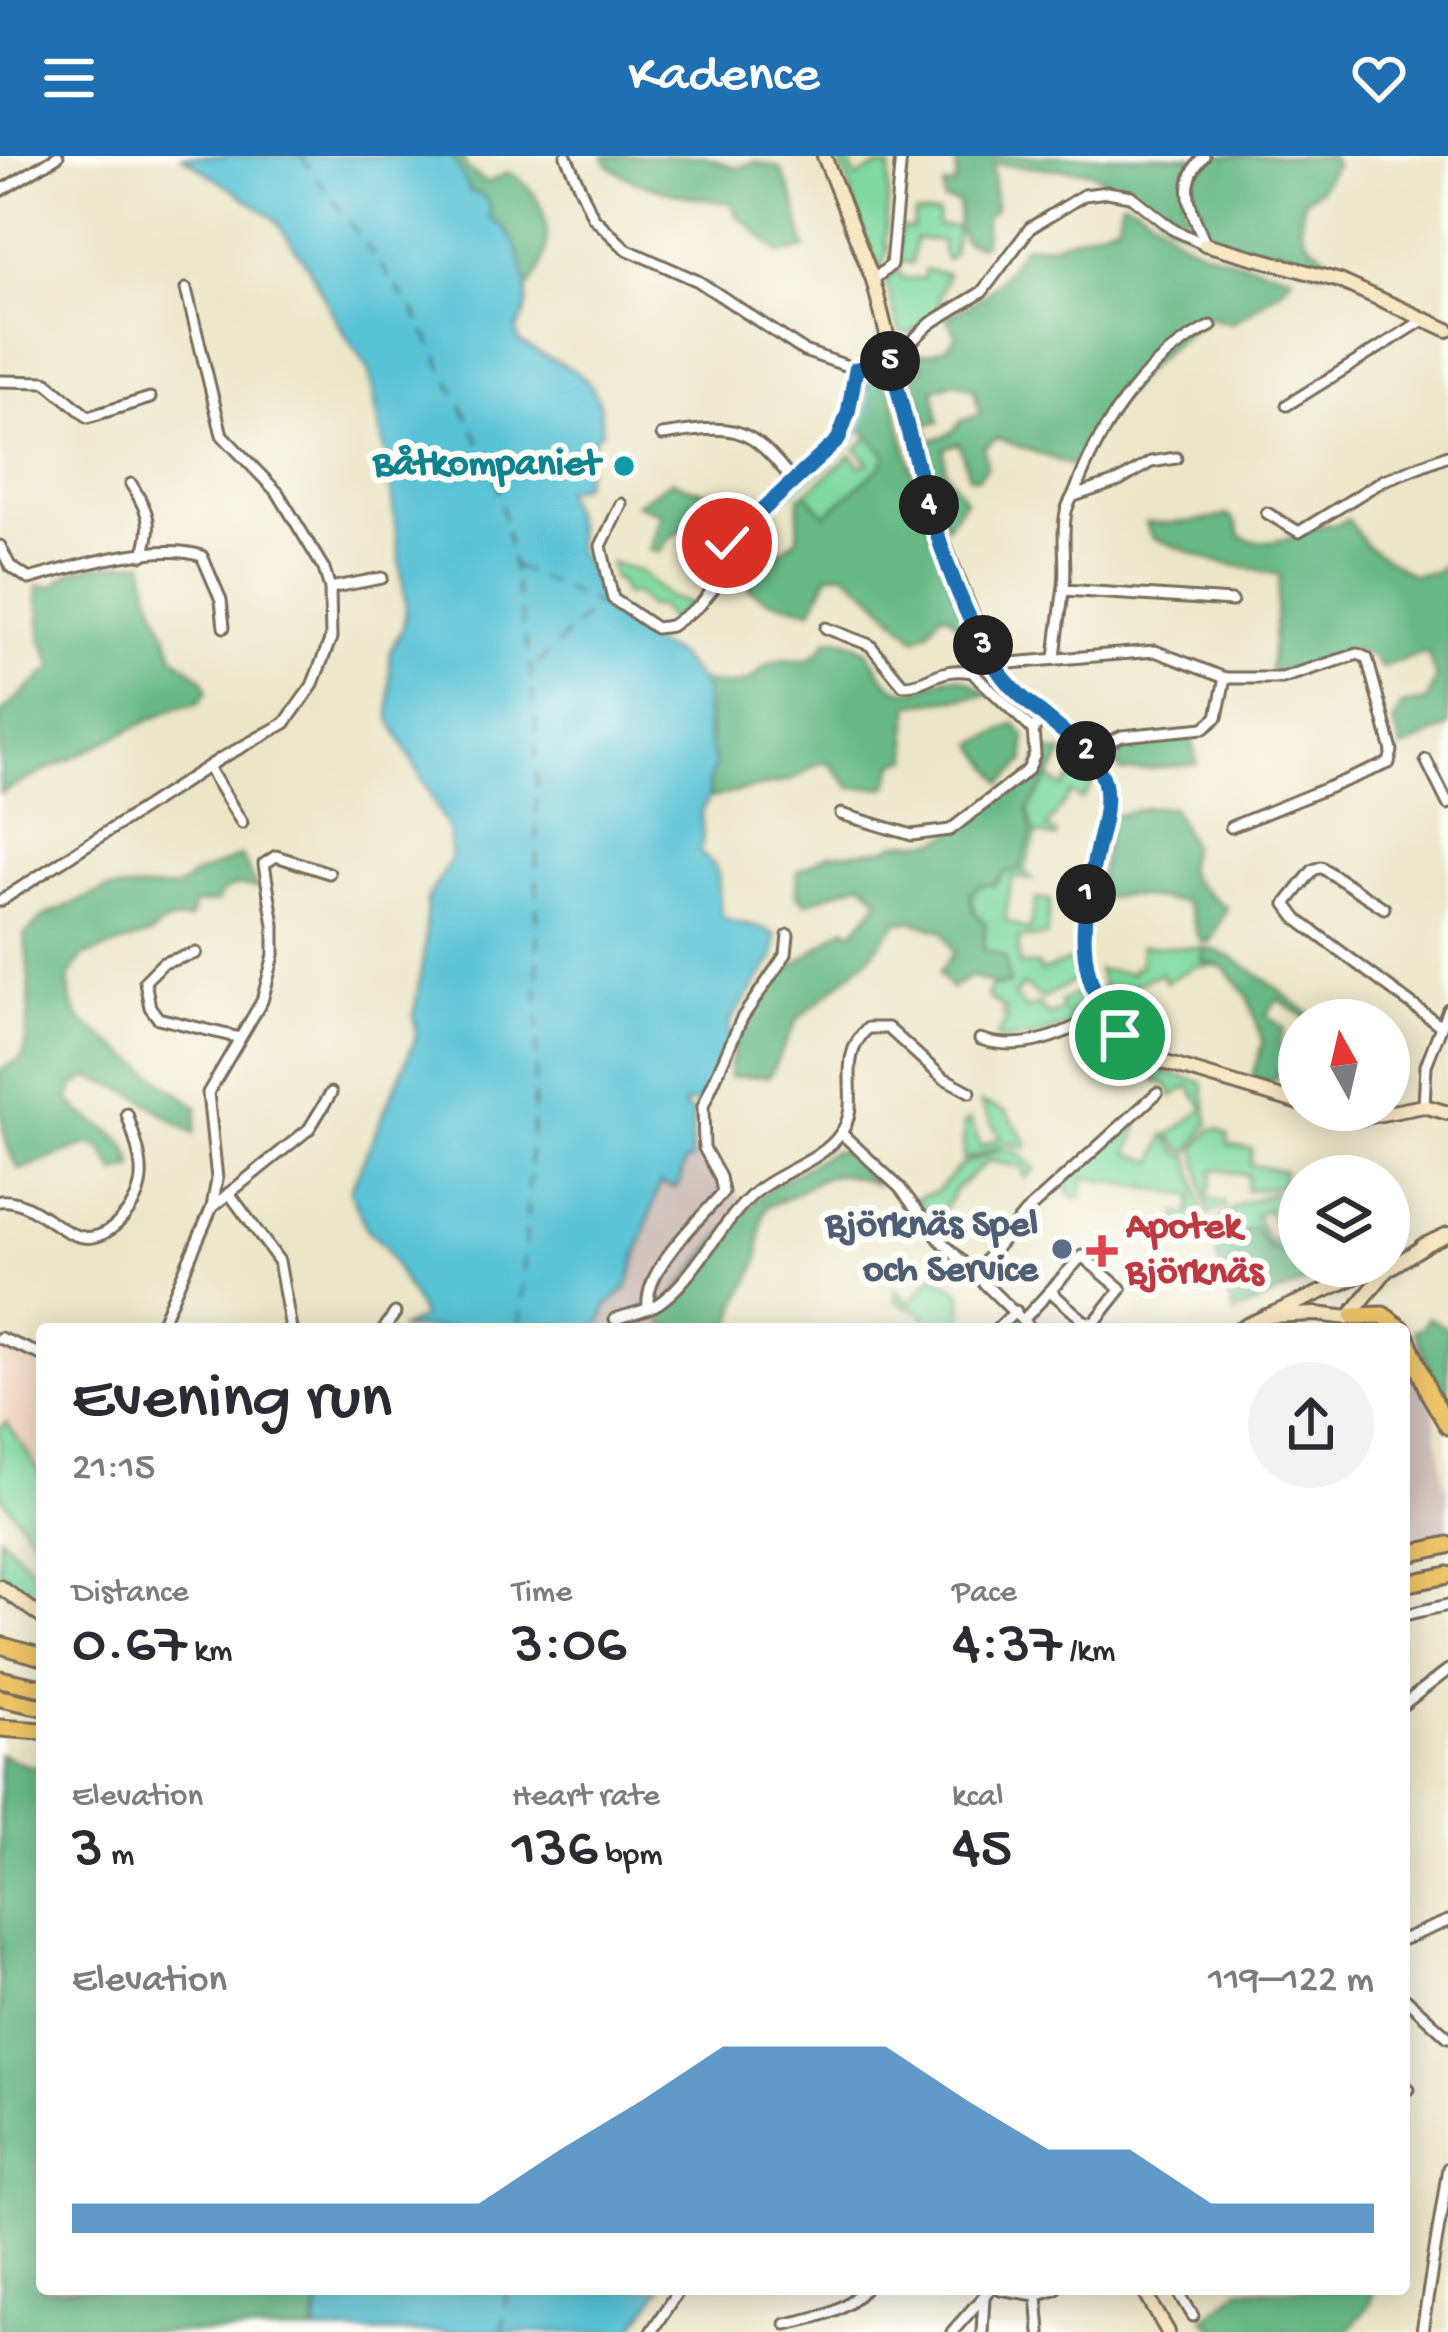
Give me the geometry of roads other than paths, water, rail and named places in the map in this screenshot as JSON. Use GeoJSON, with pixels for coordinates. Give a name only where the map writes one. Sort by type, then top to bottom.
{"type":"FeatureCollection","features":[{"type":"Feature","properties":{"kind":"highway"},"geometry":{"type":"LineString","coordinates":[[1353,1316],[1383,1315],[1394,1323]]}},
{"type":"Feature","properties":{"kind":"highway"},"geometry":{"type":"LineString","coordinates":[[1410,1347],[1448,1426]]}},
{"type":"Feature","properties":{"kind":"highway"},"geometry":{"type":"LineString","coordinates":[[1410,1558],[1448,1549]]}},
{"type":"Feature","properties":{"kind":"highway"},"geometry":{"type":"LineString","coordinates":[[1410,1583],[1448,1575]]}},
{"type":"Feature","properties":{"kind":"highway"},"geometry":{"type":"LineString","coordinates":[[0,1645],[36,1655]]}},
{"type":"Feature","properties":{"kind":"highway"},"geometry":{"type":"LineString","coordinates":[[0,1679],[36,1687]]}},
{"type":"Feature","properties":{"kind":"highway"},"geometry":{"type":"LineString","coordinates":[[0,1698],[36,1706]]}},
{"type":"Feature","properties":{"kind":"highway"},"geometry":{"type":"LineString","coordinates":[[0,1728],[36,1731]]}},
{"type":"Feature","properties":{"kind":"street"},"geometry":{"type":"LineString","coordinates":[[0,191],[58,156]]}},
{"type":"Feature","properties":{"kind":"street"},"geometry":{"type":"LineString","coordinates":[[566,156],[593,218],[626,249],[698,281],[804,351],[856,369],[890,355],[931,322],[982,292],[1030,228],[1084,195],[1107,192],[1131,196],[1182,236],[1340,281],[1448,330]]}},
{"type":"Feature","properties":{"kind":"street"},"geometry":{"type":"LineString","coordinates":[[824,156],[873,280],[934,520],[964,602],[998,671],[1037,724],[1035,754],[1028,770],[950,830],[899,833],[841,814]]}},
{"type":"Feature","properties":{"kind":"street"},"geometry":{"type":"LineString","coordinates":[[873,280],[891,265],[901,156]]}},
{"type":"Feature","properties":{"kind":"street"},"geometry":{"type":"LineString","coordinates":[[1204,156],[1191,172],[1186,194],[1205,244]]}},
{"type":"Feature","properties":{"kind":"street"},"geometry":{"type":"LineString","coordinates":[[0,901],[285,723],[318,674],[331,638],[330,588],[324,569],[278,493],[222,435],[186,289]]}},
{"type":"Feature","properties":{"kind":"street"},"geometry":{"type":"LineString","coordinates":[[1287,405],[1425,319]]}},
{"type":"Feature","properties":{"kind":"street"},"geometry":{"type":"LineString","coordinates":[[1055,659],[1064,590],[1061,542],[1068,505],[1096,438],[1151,369],[1185,339],[1211,326]]}},
{"type":"Feature","properties":{"kind":"street"},"geometry":{"type":"LineString","coordinates":[[622,504],[601,546],[613,599],[649,625],[664,628],[700,605],[713,589],[729,540],[838,440],[856,369]]}},
{"type":"Feature","properties":{"kind":"street"},"geometry":{"type":"LineString","coordinates":[[0,381],[46,382],[88,417],[150,398]]}},
{"type":"Feature","properties":{"kind":"street"},"geometry":{"type":"LineString","coordinates":[[662,435],[709,429],[748,434],[767,448],[793,482]]}},
{"type":"Feature","properties":{"kind":"street"},"geometry":{"type":"LineString","coordinates":[[1267,513],[1298,532],[1382,481],[1448,454]]}},
{"type":"Feature","properties":{"kind":"street"},"geometry":{"type":"LineString","coordinates":[[1073,496],[1119,481],[1151,462],[1176,458]]}},
{"type":"Feature","properties":{"kind":"street"},"geometry":{"type":"LineString","coordinates":[[131,484],[149,514],[152,530],[143,555]]}},
{"type":"Feature","properties":{"kind":"street"},"geometry":{"type":"LineString","coordinates":[[0,546],[10,566],[29,579],[75,566],[189,551],[202,556],[221,600],[224,627]]}},
{"type":"Feature","properties":{"kind":"street"},"geometry":{"type":"LineString","coordinates":[[330,588],[382,578]]}},
{"type":"Feature","properties":{"kind":"street"},"geometry":{"type":"LineString","coordinates":[[1064,590],[1232,601]]}},
{"type":"Feature","properties":{"kind":"street"},"geometry":{"type":"LineString","coordinates":[[826,628],[870,645],[903,685],[949,669],[972,672],[1037,724],[1091,758],[1103,780],[1106,803],[1083,916],[1088,968],[1104,1013],[1120,1035],[1153,1059],[1278,1096]]}},
{"type":"Feature","properties":{"kind":"street"},"geometry":{"type":"LineString","coordinates":[[1010,663],[1155,651],[1225,678],[1282,678],[1362,655],[1371,667],[1392,751],[1389,763],[1231,827]]}},
{"type":"Feature","properties":{"kind":"street"},"geometry":{"type":"LineString","coordinates":[[1091,758],[1122,736],[1204,728],[1217,718],[1225,678]]}},
{"type":"Feature","properties":{"kind":"street"},"geometry":{"type":"LineString","coordinates":[[1426,760],[1448,804]]}},
{"type":"Feature","properties":{"kind":"street"},"geometry":{"type":"LineString","coordinates":[[208,767],[242,823]]}},
{"type":"Feature","properties":{"kind":"street"},"geometry":{"type":"LineString","coordinates":[[162,1323],[212,1208],[217,1179],[208,1093],[262,1001],[274,955],[264,864],[277,856],[329,873]]}},
{"type":"Feature","properties":{"kind":"street"},"geometry":{"type":"LineString","coordinates":[[1384,908],[1321,867],[1313,869],[1286,904],[1298,920],[1441,1026]]}},
{"type":"Feature","properties":{"kind":"street"},"geometry":{"type":"LineString","coordinates":[[648,1308],[648,1294],[674,1248],[723,1192],[704,1148],[701,1112],[740,1023],[786,954],[788,935]]}},
{"type":"Feature","properties":{"kind":"street"},"geometry":{"type":"LineString","coordinates":[[196,953],[163,963],[145,981],[150,1007],[158,1018],[240,1038]]}},
{"type":"Feature","properties":{"kind":"street"},"geometry":{"type":"LineString","coordinates":[[1424,1106],[1426,1065],[1448,1009]]}},
{"type":"Feature","properties":{"kind":"street"},"geometry":{"type":"LineString","coordinates":[[980,1039],[1006,1047],[1035,1042],[1104,1013]]}},
{"type":"Feature","properties":{"kind":"street"},"geometry":{"type":"LineString","coordinates":[[615,1319],[648,1308],[670,1292],[719,1230],[759,1190],[826,1149],[841,1133],[848,1112],[850,1054],[856,1040],[871,1028],[888,1028],[942,1077],[970,1092]]}},
{"type":"Feature","properties":{"kind":"street"},"geometry":{"type":"LineString","coordinates":[[212,1208],[309,1129],[332,1093]]}},
{"type":"Feature","properties":{"kind":"street"},"geometry":{"type":"LineString","coordinates":[[976,1272],[1025,1214],[1157,1093]]}},
{"type":"Feature","properties":{"kind":"street"},"geometry":{"type":"LineString","coordinates":[[1410,1109],[1424,1106],[1448,1113]]}},
{"type":"Feature","properties":{"kind":"street"},"geometry":{"type":"LineString","coordinates":[[0,1201],[22,1203],[76,1236],[99,1235],[119,1223],[135,1203],[143,1178],[127,1114]]}},
{"type":"Feature","properties":{"kind":"street"},"geometry":{"type":"LineString","coordinates":[[841,1133],[900,1188],[940,1240],[1024,1320],[1085,1256],[1122,1290],[1094,1323]]}},
{"type":"Feature","properties":{"kind":"street"},"geometry":{"type":"LineString","coordinates":[[230,1193],[279,1262],[289,1323]]}},
{"type":"Feature","properties":{"kind":"street"},"geometry":{"type":"LineString","coordinates":[[1410,1252],[1448,1234]]}},
{"type":"Feature","properties":{"kind":"street"},"geometry":{"type":"LineString","coordinates":[[1267,1316],[1343,1320],[1353,1316],[1387,1270],[1424,1246]]}},
{"type":"Feature","properties":{"kind":"street"},"geometry":{"type":"LineString","coordinates":[[1251,1323],[1329,1287]]}},
{"type":"Feature","properties":{"kind":"street"},"geometry":{"type":"LineString","coordinates":[[1331,1287],[1324,1302],[1333,1317]]}},
{"type":"Feature","properties":{"kind":"street"},"geometry":{"type":"LineString","coordinates":[[1050,1291],[1088,1323]]}},
{"type":"Feature","properties":{"kind":"street"},"geometry":{"type":"LineString","coordinates":[[389,1323],[395,1313]]}},
{"type":"Feature","properties":{"kind":"street"},"geometry":{"type":"LineString","coordinates":[[0,1339],[36,1352]]}},
{"type":"Feature","properties":{"kind":"street"},"geometry":{"type":"LineString","coordinates":[[0,1587],[36,1614]]}},
{"type":"Feature","properties":{"kind":"street"},"geometry":{"type":"LineString","coordinates":[[0,1597],[36,1615]]}},
{"type":"Feature","properties":{"kind":"street"},"geometry":{"type":"LineString","coordinates":[[1410,1614],[1448,1605]]}},
{"type":"Feature","properties":{"kind":"street"},"geometry":{"type":"LineString","coordinates":[[1410,1699],[1448,1670]]}},
{"type":"Feature","properties":{"kind":"street"},"geometry":{"type":"LineString","coordinates":[[1410,1937],[1447,1924]]}},
{"type":"Feature","properties":{"kind":"street"},"geometry":{"type":"LineString","coordinates":[[1410,2002],[1448,2037]]}},
{"type":"Feature","properties":{"kind":"street"},"geometry":{"type":"LineString","coordinates":[[1422,2332],[1448,2168]]}},
{"type":"Feature","properties":{"kind":"street"},"geometry":{"type":"LineString","coordinates":[[651,2332],[675,2295]]}},
{"type":"Feature","properties":{"kind":"street"},"geometry":{"type":"LineString","coordinates":[[786,2324],[826,2315],[859,2295]]}},
{"type":"Feature","properties":{"kind":"street"},"geometry":{"type":"LineString","coordinates":[[952,2332],[985,2295]]}},
{"type":"Feature","properties":{"kind":"street"},"geometry":{"type":"LineString","coordinates":[[964,2319],[979,2332],[987,2295]]}},
{"type":"Feature","properties":{"kind":"street"},"geometry":{"type":"LineString","coordinates":[[1037,2295],[1040,2332]]}},
{"type":"Feature","properties":{"kind":"street"},"geometry":{"type":"LineString","coordinates":[[1146,2295],[1168,2332]]}},
{"type":"Feature","properties":{"kind":"street"},"geometry":{"type":"LineString","coordinates":[[1181,2295],[1193,2316]]}},
{"type":"Feature","properties":{"kind":"water"},"geometry":{"type":"Polygon","coordinates":[[[182,156],[451,156],[471,192],[490,204],[490,218],[505,229],[517,251],[527,294],[523,320],[516,329],[519,341],[577,372],[595,393],[602,432],[595,437],[582,485],[564,491],[577,551],[592,575],[602,606],[646,641],[678,656],[705,687],[707,735],[715,765],[708,783],[709,798],[701,812],[699,852],[718,874],[721,915],[776,936],[774,958],[730,1022],[729,1041],[701,1104],[686,1102],[684,1108],[693,1112],[691,1161],[685,1162],[674,1188],[660,1183],[627,1289],[609,1304],[601,1323],[411,1323],[421,1318],[419,1309],[383,1244],[367,1230],[350,1191],[416,1038],[414,1014],[427,900],[451,858],[448,829],[390,719],[390,651],[403,628],[406,608],[369,370],[308,266],[273,217],[182,156]]]}},
{"type":"Feature","properties":{"kind":"water"},"geometry":{"type":"Polygon","coordinates":[[[320,2295],[657,2295],[630,2332],[316,2332],[320,2295]]]}},
{"type":"Feature","properties":{"kind":"waterway"},"geometry":{"type":"LineString","coordinates":[[778,503],[856,436],[871,401],[870,381]]}},
{"type":"Feature","properties":{"kind":"place","name":"Båtkompaniet"},"geometry":{"type":"Point","coordinates":[624,466]}},
{"type":"Feature","properties":{"kind":"place","name":"Björknäs Spel och Service"},"geometry":{"type":"Point","coordinates":[1062,1249]}},
{"type":"Feature","properties":{"kind":"place","name":"Apotek Björknäs"},"geometry":{"type":"Point","coordinates":[1102,1251]}}]}
